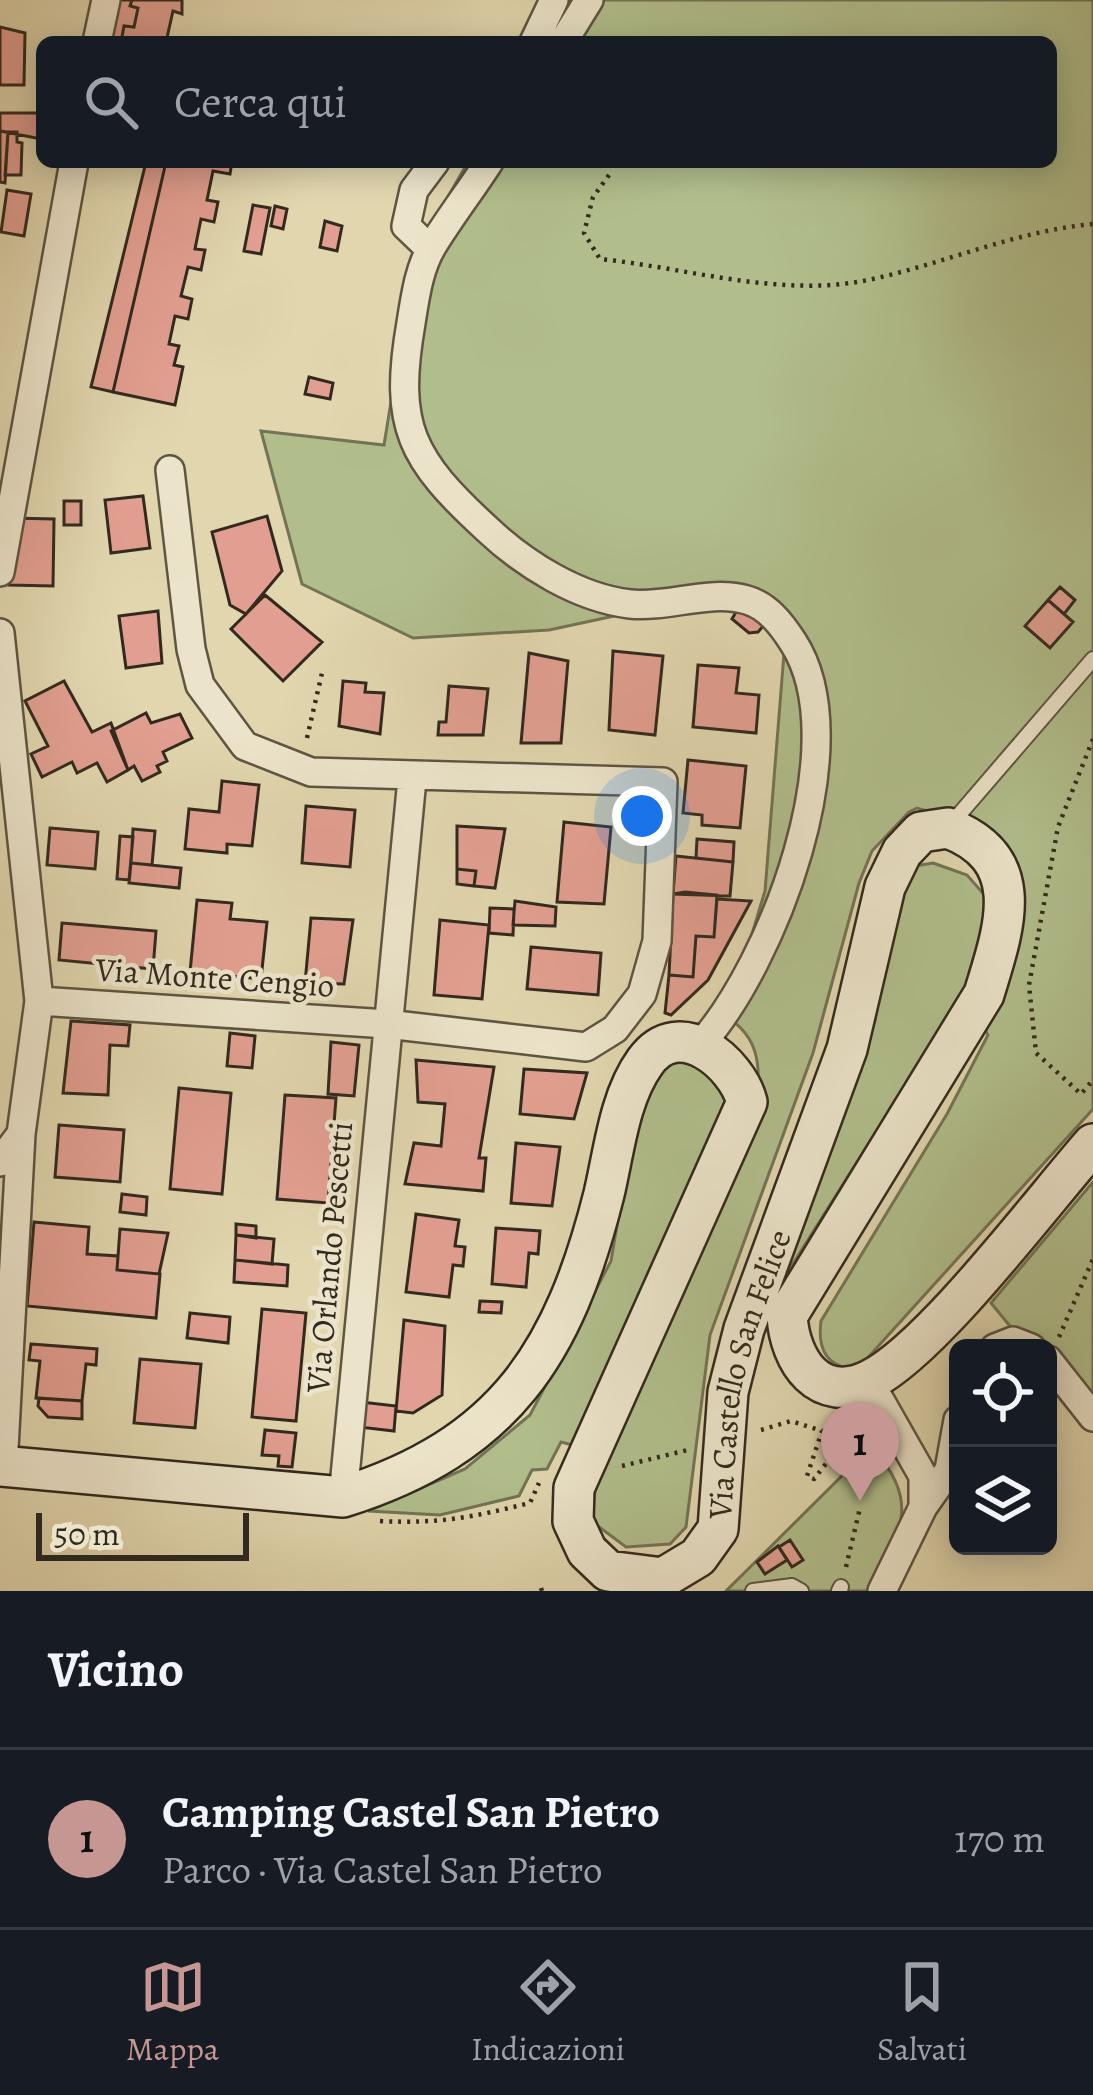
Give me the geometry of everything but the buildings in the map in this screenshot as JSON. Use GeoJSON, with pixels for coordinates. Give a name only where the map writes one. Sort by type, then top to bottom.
{"type":"FeatureCollection","features":[{"type":"Feature","properties":{"kind":"street"},"geometry":{"type":"LineString","coordinates":[[99,36],[106,0]]}},
{"type":"Feature","properties":{"kind":"street"},"geometry":{"type":"LineString","coordinates":[[537,36],[554,0]]}},
{"type":"Feature","properties":{"kind":"street"},"geometry":{"type":"LineString","coordinates":[[567,36],[589,0]]}},
{"type":"Feature","properties":{"kind":"street"},"geometry":{"type":"LineString","coordinates":[[0,572],[73,168]]}},
{"type":"Feature","properties":{"kind":"street"},"geometry":{"type":"LineString","coordinates":[[430,168],[414,190],[406,226],[430,248]]}},
{"type":"Feature","properties":{"kind":"street"},"geometry":{"type":"LineString","coordinates":[[0,633],[5,731],[39,1001],[21,1134],[1,1467],[343,1496],[392,1481],[453,1450],[513,1397],[564,1319],[590,1248],[629,1095],[646,1059],[663,1048],[699,1046],[736,990],[796,863],[820,744],[816,701],[802,655],[778,619],[750,600],[716,596],[629,604],[581,589],[519,559],[422,463],[403,413],[406,352],[430,248],[485,168]]}},
{"type":"Feature","properties":{"kind":"street"},"geometry":{"type":"LineString","coordinates":[[170,470],[190,649],[200,685],[245,746],[300,767],[412,779],[663,782],[657,941],[642,994],[615,1029],[586,1047],[387,1024]]}},
{"type":"Feature","properties":{"kind":"street","name":"Via Orlando Pescetti"},"geometry":{"type":"LineString","coordinates":[[343,1496],[412,779]]}},
{"type":"Feature","properties":{"kind":"street","name":"Via Castello San Felice"},"geometry":{"type":"LineString","coordinates":[[699,1046],[730,1065],[747,1102],[574,1487],[573,1521],[587,1551],[608,1571],[636,1577],[663,1578],[698,1557],[718,1529],[725,1485],[728,1392],[744,1329],[847,1048],[885,887],[902,852],[921,832],[948,828],[969,836],[991,854],[1003,878],[1004,916],[984,994],[787,1316],[789,1345],[805,1372],[843,1389],[869,1381]]}},
{"type":"Feature","properties":{"kind":"street","name":"Via Monte Cengio"},"geometry":{"type":"LineString","coordinates":[[39,1001],[387,1024]]}},
{"type":"Feature","properties":{"kind":"street"},"geometry":{"type":"LineString","coordinates":[[0,1162],[21,1134]]}},
{"type":"Feature","properties":{"kind":"street"},"geometry":{"type":"LineString","coordinates":[[923,1508],[923,1476],[869,1381],[911,1351],[1093,1144]]}},
{"type":"Feature","properties":{"kind":"street"},"geometry":{"type":"LineString","coordinates":[[1057,1371],[1093,1417]]}},
{"type":"Feature","properties":{"kind":"street"},"geometry":{"type":"LineString","coordinates":[[882,1591],[923,1508],[949,1470],[953,1447]]}},
{"type":"Feature","properties":{"kind":"lane","name":"Via Castello San Felice"},"geometry":{"type":"LineString","coordinates":[[948,828],[1093,659]]}},
{"type":"Feature","properties":{"kind":"lane"},"geometry":{"type":"LineString","coordinates":[[753,1591],[792,1586],[801,1591]]}},
{"type":"Feature","properties":{"kind":"path"},"geometry":{"type":"LineString","coordinates":[[609,175],[593,197],[584,233],[600,260],[769,285],[864,281],[1055,227],[1093,224]]}},
{"type":"Feature","properties":{"kind":"path"},"geometry":{"type":"LineString","coordinates":[[300,767],[322,673]]}},
{"type":"Feature","properties":{"kind":"path"},"geometry":{"type":"LineString","coordinates":[[1093,739],[1058,826],[1029,985],[1036,1053],[1081,1094],[1093,1080]]}},
{"type":"Feature","properties":{"kind":"path"},"geometry":{"type":"LineString","coordinates":[[1053,1339],[1059,1338],[1093,1258]]}},
{"type":"Feature","properties":{"kind":"path"},"geometry":{"type":"LineString","coordinates":[[791,1421],[822,1431],[807,1476],[814,1478],[858,1428],[869,1381]]}},
{"type":"Feature","properties":{"kind":"path"},"geometry":{"type":"LineString","coordinates":[[621,1466],[724,1441]]}},
{"type":"Feature","properties":{"kind":"path"},"geometry":{"type":"LineString","coordinates":[[375,1520],[440,1524],[530,1503]]}},
{"type":"Feature","properties":{"kind":"path"},"geometry":{"type":"LineString","coordinates":[[840,1589],[860,1508]]}},
{"type":"Feature","properties":{"kind":"green space"},"geometry":{"type":"Polygon","coordinates":[[[560,0],[1093,0],[1093,1109],[863,1363],[847,1368],[827,1357],[820,1337],[821,1321],[947,1114],[988,1035],[981,1023],[1005,965],[985,828],[917,808],[909,812],[872,851],[859,883],[813,1053],[710,1335],[686,1527],[670,1544],[626,1547],[591,1521],[599,1461],[758,1103],[758,1065],[752,1044],[727,1017],[765,891],[785,641],[736,590],[549,630],[413,638],[302,584],[261,431],[384,445],[415,254],[465,168],[1057,168],[1057,36],[540,36],[560,0]]]}},
{"type":"Feature","properties":{"kind":"green space"},"geometry":{"type":"Polygon","coordinates":[[[933,863],[967,875],[988,899],[983,962],[784,1278],[875,1021],[896,889],[915,866],[933,863]]]}},
{"type":"Feature","properties":{"kind":"green space"},"geometry":{"type":"Polygon","coordinates":[[[678,1059],[708,1068],[727,1087],[724,1133],[576,1446],[561,1442],[547,1469],[532,1470],[519,1496],[440,1515],[368,1511],[465,1469],[530,1415],[611,1261],[639,1095],[652,1071],[678,1059]]]}},
{"type":"Feature","properties":{"kind":"green space"},"geometry":{"type":"Polygon","coordinates":[[[1093,1182],[1093,1427],[1057,1383],[1057,1339],[1021,1339],[991,1303],[1093,1182]]]}},
{"type":"Feature","properties":{"kind":"green space"},"geometry":{"type":"Polygon","coordinates":[[[872,1446],[897,1485],[901,1518],[867,1591],[726,1591],[872,1446]]]}},
{"type":"Feature","properties":{"kind":"place","name":"Camping Castel San Pietro"},"geometry":{"type":"Point","coordinates":[860,1501]}}]}
